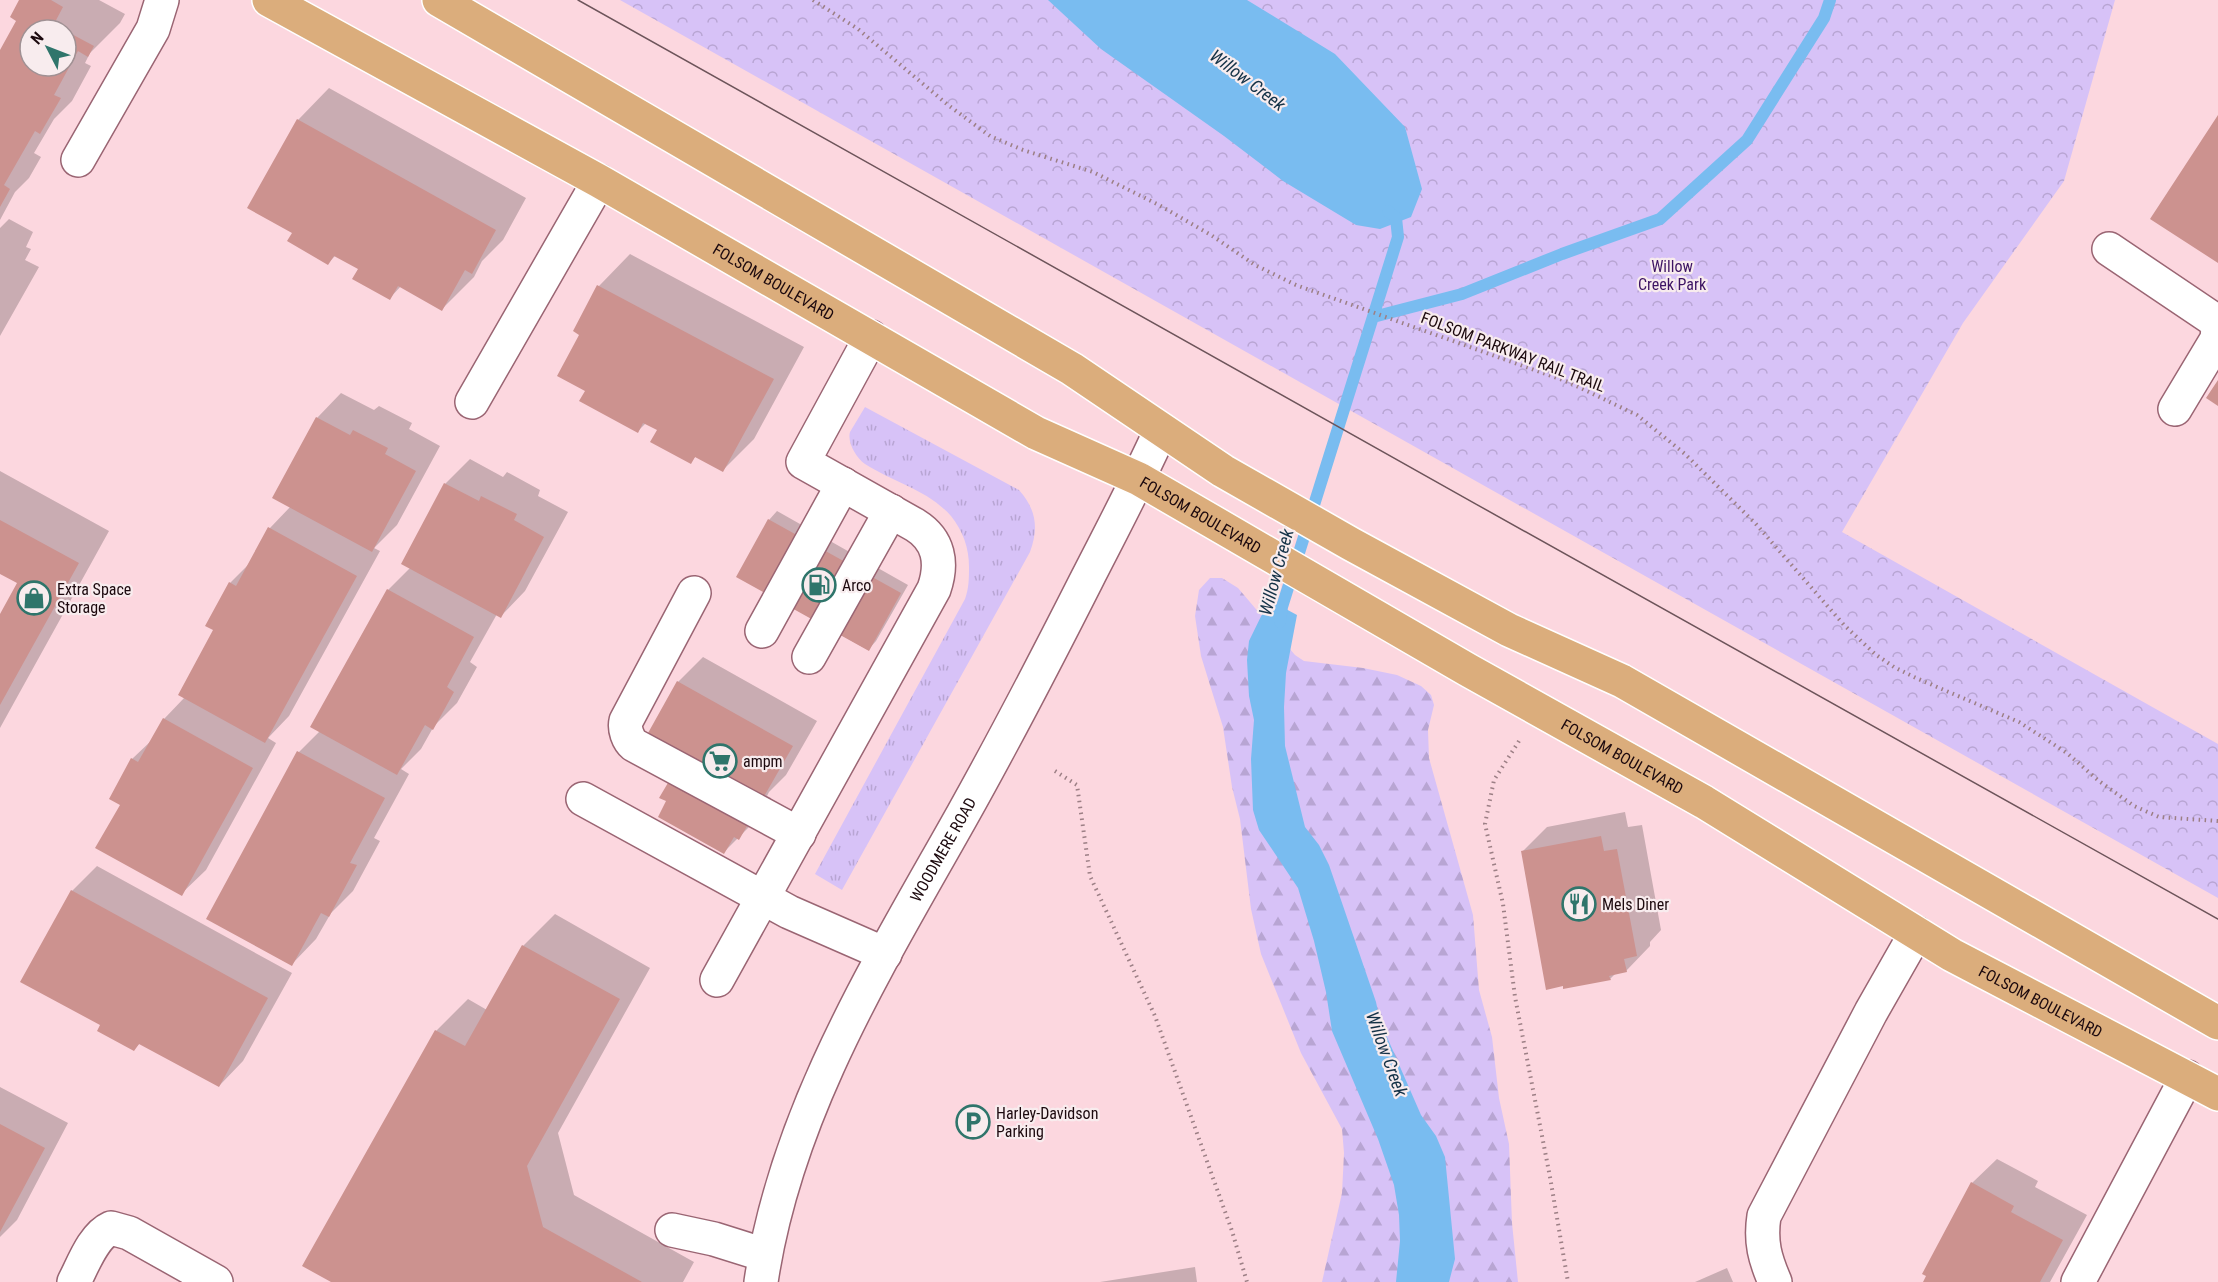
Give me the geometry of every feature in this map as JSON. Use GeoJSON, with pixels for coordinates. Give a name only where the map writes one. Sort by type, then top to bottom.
{"type":"FeatureCollection","features":[{"type":"Feature","properties":{"kind":"main road","name":"FOLSOM BOULEVARD"},"geometry":{"type":"LineString","coordinates":[[269,0],[599,181],[1036,433],[1139,479],[1539,710],[1704,802],[1952,956],[2218,1094]]}},
{"type":"Feature","properties":{"kind":"main road"},"geometry":{"type":"LineString","coordinates":[[439,0],[1072,369],[1223,471],[1509,630],[1622,681],[2218,1023]]}},
{"type":"Feature","properties":{"kind":"street"},"geometry":{"type":"LineString","coordinates":[[78,160],[153,29],[162,0]]}},
{"type":"Feature","properties":{"kind":"street"},"geometry":{"type":"LineString","coordinates":[[472,402],[599,181]]}},
{"type":"Feature","properties":{"kind":"street"},"geometry":{"type":"LineString","coordinates":[[2109,249],[2213,319],[2218,328],[2217,339],[2175,409]]}},
{"type":"Feature","properties":{"kind":"street"},"geometry":{"type":"LineString","coordinates":[[717,980],[928,599],[938,577],[938,557],[933,540],[921,528],[803,462],[871,337]]}},
{"type":"Feature","properties":{"kind":"street","name":"WOODMERE ROAD"},"geometry":{"type":"LineString","coordinates":[[763,1268],[785,1176],[820,1082],[885,954],[1013,724],[1139,479],[1161,430]]}},
{"type":"Feature","properties":{"kind":"street"},"geometry":{"type":"LineString","coordinates":[[762,631],[843,484]]}},
{"type":"Feature","properties":{"kind":"street"},"geometry":{"type":"LineString","coordinates":[[809,657],[891,511]]}},
{"type":"Feature","properties":{"kind":"street"},"geometry":{"type":"LineString","coordinates":[[694,593],[626,721],[625,726],[629,739],[634,745],[799,834]]}},
{"type":"Feature","properties":{"kind":"street"},"geometry":{"type":"LineString","coordinates":[[583,799],[799,917],[885,954]]}},
{"type":"Feature","properties":{"kind":"street"},"geometry":{"type":"LineString","coordinates":[[1775,1282],[1761,1242],[1764,1216],[1871,1012],[1916,933]]}},
{"type":"Feature","properties":{"kind":"street"},"geometry":{"type":"LineString","coordinates":[[2078,1282],[2187,1077]]}},
{"type":"Feature","properties":{"kind":"street"},"geometry":{"type":"LineString","coordinates":[[74,1282],[97,1240],[103,1232],[111,1228],[129,1233],[216,1282]]}},
{"type":"Feature","properties":{"kind":"street"},"geometry":{"type":"LineString","coordinates":[[672,1230],[714,1239],[763,1268]]}},
{"type":"Feature","properties":{"kind":"path","name":"FOLSOM PARKWAY RAIL TRAIL"},"geometry":{"type":"LineString","coordinates":[[813,0],[858,29],[948,105],[990,136],[1023,150],[1093,172],[1159,205],[1212,235],[1256,265],[1296,285],[1568,382],[1637,415],[1686,454],[1755,523],[1845,625],[1875,654],[1893,667],[2019,722],[2067,753],[2134,807],[2159,817],[2218,820]]}},
{"type":"Feature","properties":{"kind":"path"},"geometry":{"type":"LineString","coordinates":[[1539,710],[1494,780],[1485,824],[1503,904],[1515,997],[1568,1282]]}},
{"type":"Feature","properties":{"kind":"path"},"geometry":{"type":"LineString","coordinates":[[1055,771],[1077,784],[1090,876],[1155,1016],[1232,1231],[1247,1282]]}},
{"type":"Feature","properties":{"kind":"green space","name":"Willow Creek Park"},"geometry":{"type":"Polygon","coordinates":[[[620,0],[2115,0],[2064,181],[1963,323],[1842,532],[2218,744],[2218,898],[620,0]]]}},
{"type":"Feature","properties":{"kind":"green space"},"geometry":{"type":"Polygon","coordinates":[[[865,407],[1019,490],[1029,504],[1035,527],[1030,552],[842,890],[815,874],[965,599],[969,579],[966,546],[951,516],[932,499],[865,464],[856,454],[849,436],[865,407]]]}},
{"type":"Feature","properties":{"kind":"green space"},"geometry":{"type":"Polygon","coordinates":[[[1210,578],[1222,578],[1238,588],[1295,655],[1304,661],[1363,668],[1397,675],[1421,686],[1431,695],[1434,705],[1428,730],[1429,758],[1473,915],[1479,990],[1492,1037],[1499,1098],[1509,1144],[1512,1223],[1518,1282],[1322,1282],[1342,1193],[1344,1153],[1342,1129],[1301,1053],[1261,954],[1251,909],[1240,819],[1232,787],[1223,727],[1201,656],[1195,616],[1199,590],[1210,578]]]}},
{"type":"Feature","properties":{"kind":"water"},"geometry":{"type":"Polygon","coordinates":[[[1048,0],[1247,0],[1335,54],[1405,127],[1422,189],[1411,217],[1380,229],[1356,225],[1283,181],[1101,49],[1048,0]]]}},
{"type":"Feature","properties":{"kind":"water"},"geometry":{"type":"Polygon","coordinates":[[[1269,600],[1297,615],[1286,673],[1285,746],[1305,827],[1319,845],[1329,865],[1376,1002],[1380,1021],[1421,1115],[1436,1136],[1445,1157],[1455,1259],[1449,1282],[1396,1282],[1400,1241],[1394,1185],[1378,1139],[1332,1031],[1314,941],[1298,888],[1259,830],[1253,810],[1251,759],[1254,720],[1249,696],[1247,660],[1249,641],[1269,600]]]}},
{"type":"Feature","properties":{"kind":"building"},"geometry":{"type":"Polygon","coordinates":[[[19,0],[51,0],[63,7],[57,18],[18,18],[18,78],[63,78],[54,95],[61,98],[40,134],[35,131],[4,185],[10,189],[0,207],[0,50],[16,21],[10,17],[19,0]]]}},
{"type":"Feature","properties":{"kind":"building"},"geometry":{"type":"Polygon","coordinates":[[[78,37],[94,46],[88,57],[78,51],[78,37]]]}},
{"type":"Feature","properties":{"kind":"building"},"geometry":{"type":"Polygon","coordinates":[[[2218,115],[2218,263],[2150,219],[2218,115]]]}},
{"type":"Feature","properties":{"kind":"building"},"geometry":{"type":"Polygon","coordinates":[[[297,119],[496,230],[472,274],[465,270],[442,311],[398,286],[390,300],[352,279],[358,269],[334,256],[328,265],[287,241],[292,233],[247,208],[297,119]]]}},
{"type":"Feature","properties":{"kind":"building"},"geometry":{"type":"Polygon","coordinates":[[[597,285],[774,379],[723,472],[695,457],[691,464],[650,442],[657,430],[643,423],[638,433],[579,401],[585,391],[557,376],[579,335],[573,331],[597,285]]]}},
{"type":"Feature","properties":{"kind":"building"},"geometry":{"type":"Polygon","coordinates":[[[2218,380],[2218,406],[2206,398],[2218,380]]]}},
{"type":"Feature","properties":{"kind":"building"},"geometry":{"type":"Polygon","coordinates":[[[316,417],[350,435],[353,430],[388,448],[385,454],[416,471],[372,552],[272,498],[316,417]]]}},
{"type":"Feature","properties":{"kind":"building"},"geometry":{"type":"Polygon","coordinates":[[[444,483],[479,501],[481,496],[517,514],[514,520],[544,537],[501,618],[401,564],[444,483]]]}},
{"type":"Feature","properties":{"kind":"building"},"geometry":{"type":"Polygon","coordinates":[[[768,519],[901,593],[869,651],[736,577],[768,519]]]}},
{"type":"Feature","properties":{"kind":"building","name":"Extra Space Storage"},"geometry":{"type":"Polygon","coordinates":[[[0,520],[79,563],[0,705],[0,614],[17,583],[0,574],[0,520]]]}},
{"type":"Feature","properties":{"kind":"building"},"geometry":{"type":"Polygon","coordinates":[[[268,527],[357,576],[265,743],[178,695],[213,630],[205,626],[229,582],[236,586],[268,527]]]}},
{"type":"Feature","properties":{"kind":"building"},"geometry":{"type":"Polygon","coordinates":[[[387,589],[474,637],[447,687],[454,692],[433,730],[425,725],[397,775],[310,727],[387,589]]]}},
{"type":"Feature","properties":{"kind":"building","name":"ampm"},"geometry":{"type":"Polygon","coordinates":[[[677,681],[793,746],[739,840],[734,837],[724,854],[658,817],[666,801],[659,798],[675,771],[638,751],[677,681]]]}},
{"type":"Feature","properties":{"kind":"building"},"geometry":{"type":"Polygon","coordinates":[[[163,718],[253,768],[182,896],[95,848],[120,805],[109,799],[131,758],[138,762],[163,718]]]}},
{"type":"Feature","properties":{"kind":"building"},"geometry":{"type":"Polygon","coordinates":[[[297,751],[385,798],[350,863],[357,865],[329,917],[321,913],[292,966],[206,919],[297,751]]]}},
{"type":"Feature","properties":{"kind":"building","name":"Mels Diner"},"geometry":{"type":"Polygon","coordinates":[[[1601,836],[1604,851],[1617,849],[1637,956],[1624,959],[1627,972],[1609,976],[1611,980],[1546,990],[1521,851],[1601,836]]]}},
{"type":"Feature","properties":{"kind":"building"},"geometry":{"type":"Polygon","coordinates":[[[71,890],[268,998],[219,1087],[139,1044],[134,1051],[97,1031],[100,1025],[20,982],[71,890]]]}},
{"type":"Feature","properties":{"kind":"building"},"geometry":{"type":"Polygon","coordinates":[[[522,945],[620,999],[527,1166],[543,1227],[642,1282],[331,1282],[302,1266],[435,1030],[465,1046],[522,945]]]}},
{"type":"Feature","properties":{"kind":"building"},"geometry":{"type":"Polygon","coordinates":[[[0,1124],[45,1148],[0,1232],[0,1124]]]}},
{"type":"Feature","properties":{"kind":"building"},"geometry":{"type":"Polygon","coordinates":[[[1971,1182],[2014,1206],[2011,1212],[2063,1240],[2040,1282],[1923,1282],[1926,1276],[1922,1274],[1971,1182]]]}},
{"type":"Feature","properties":{"kind":"waterway"},"geometry":{"type":"LineString","coordinates":[[1373,317],[1462,294],[1562,254],[1660,219],[1747,140],[1824,18],[1830,0]]}},
{"type":"Feature","properties":{"kind":"waterway","name":"Willow Creek"},"geometry":{"type":"LineString","coordinates":[[1280,622],[1282,607],[1398,237],[1396,218],[1388,211]]}},
{"type":"Feature","properties":{"kind":"tram line"},"geometry":{"type":"LineString","coordinates":[[578,0],[2218,919]]}},
{"type":"Feature","properties":{"kind":"place","name":"Arco"},"geometry":{"type":"Point","coordinates":[819,585]}},
{"type":"Feature","properties":{"kind":"place","name":"Extra Space Storage"},"geometry":{"type":"Point","coordinates":[34,598]}},
{"type":"Feature","properties":{"kind":"place","name":"ampm"},"geometry":{"type":"Point","coordinates":[720,761]}},
{"type":"Feature","properties":{"kind":"place","name":"Mels Diner"},"geometry":{"type":"Point","coordinates":[1579,904]}},
{"type":"Feature","properties":{"kind":"place","name":"Harley-Davidson Parking"},"geometry":{"type":"Point","coordinates":[973,1122]}}]}
